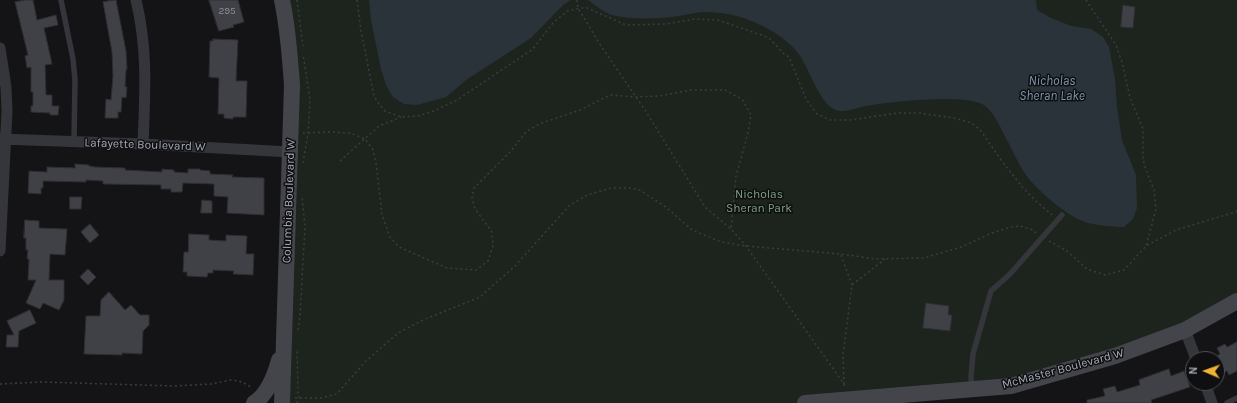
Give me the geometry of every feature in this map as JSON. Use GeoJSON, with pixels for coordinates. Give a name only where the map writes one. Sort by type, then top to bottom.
{"type":"FeatureCollection","features":[{"type":"Feature","properties":{"kind":"street"},"geometry":{"type":"LineString","coordinates":[[136,0],[143,36],[146,76],[143,144]]}},
{"type":"Feature","properties":{"kind":"street","name":"Columbia Boulevard W"},"geometry":{"type":"LineString","coordinates":[[282,0],[290,46],[292,85],[292,340],[287,402]]}},
{"type":"Feature","properties":{"kind":"street"},"geometry":{"type":"LineString","coordinates":[[0,48],[6,86],[0,251]]}},
{"type":"Feature","properties":{"kind":"street","name":"Lafayette Boulevard W"},"geometry":{"type":"LineString","coordinates":[[3,140],[143,144],[291,152]]}},
{"type":"Feature","properties":{"kind":"street","name":"McMaster Boulevard W"},"geometry":{"type":"LineString","coordinates":[[805,403],[1011,386],[1115,356],[1186,330],[1237,301]]}},
{"type":"Feature","properties":{"kind":"street"},"geometry":{"type":"LineString","coordinates":[[1186,330],[1193,351]]}},
{"type":"Feature","properties":{"kind":"street"},"geometry":{"type":"LineString","coordinates":[[257,400],[267,390],[292,340]]}},
{"type":"Feature","properties":{"kind":"street"},"geometry":{"type":"LineString","coordinates":[[1207,391],[1212,403]]}},
{"type":"Feature","properties":{"kind":"lane"},"geometry":{"type":"LineString","coordinates":[[61,0],[73,59],[75,80],[74,142]]}},
{"type":"Feature","properties":{"kind":"lane"},"geometry":{"type":"LineString","coordinates":[[972,389],[971,377],[973,354],[991,291],[1010,274],[1041,237],[1062,215]]}},
{"type":"Feature","properties":{"kind":"lane"},"geometry":{"type":"LineString","coordinates":[[1227,403],[1237,398]]}},
{"type":"Feature","properties":{"kind":"path"},"geometry":{"type":"LineString","coordinates":[[297,0],[303,46]]}},
{"type":"Feature","properties":{"kind":"path"},"geometry":{"type":"LineString","coordinates":[[357,0],[361,31],[374,96],[385,111],[401,117],[409,118],[425,115],[457,100],[533,49],[550,27],[566,11],[578,8],[587,8],[626,25],[666,24],[695,19],[718,20],[770,39],[784,54],[789,57],[806,99],[817,114],[830,120],[851,120],[898,113],[919,113],[954,118],[972,123],[982,131],[1022,188],[1058,220]]}},
{"type":"Feature","properties":{"kind":"path"},"geometry":{"type":"LineString","coordinates":[[576,0],[578,8],[601,46],[636,97],[705,207],[732,229],[746,246],[844,384]]}},
{"type":"Feature","properties":{"kind":"path"},"geometry":{"type":"LineString","coordinates":[[1086,0],[1116,45],[1122,62],[1130,98],[1142,129],[1143,159],[1154,190],[1156,205],[1146,246]]}},
{"type":"Feature","properties":{"kind":"path"},"geometry":{"type":"LineString","coordinates":[[303,54],[310,100],[308,133],[303,168]]}},
{"type":"Feature","properties":{"kind":"path"},"geometry":{"type":"LineString","coordinates":[[291,134],[331,132],[350,134],[365,139],[373,150],[382,215],[390,237],[399,247],[447,268],[476,270],[488,261],[493,246],[492,232],[475,209],[472,198],[474,188],[510,152],[526,132],[539,124],[580,110],[610,95],[636,97],[659,96],[692,90],[725,90],[742,99],[751,115],[748,133],[736,176],[732,229]]}},
{"type":"Feature","properties":{"kind":"path"},"geometry":{"type":"LineString","coordinates":[[340,161],[379,126],[401,117]]}},
{"type":"Feature","properties":{"kind":"path"},"geometry":{"type":"LineString","coordinates":[[287,402],[299,398],[321,398],[337,394],[366,361],[398,333],[423,320],[480,297],[515,266],[569,206],[587,195],[611,188],[631,188],[640,190],[668,208],[692,230],[721,242],[746,246],[841,254],[875,259],[924,258],[962,247],[992,233],[1011,227],[1020,226],[1034,230],[1041,237],[1067,251],[1087,269],[1105,275],[1124,270],[1146,246],[1176,230],[1237,211]]}},
{"type":"Feature","properties":{"kind":"path"},"geometry":{"type":"LineString","coordinates":[[299,398],[298,355],[292,340],[300,316],[305,227],[302,194]]}},
{"type":"Feature","properties":{"kind":"path"},"geometry":{"type":"LineString","coordinates":[[841,254],[852,286],[843,355],[845,389]]}},
{"type":"Feature","properties":{"kind":"path"},"geometry":{"type":"LineString","coordinates":[[852,286],[886,259]]}},
{"type":"Feature","properties":{"kind":"path"},"geometry":{"type":"LineString","coordinates":[[0,384],[42,382],[175,386],[211,384],[231,380],[239,381],[248,385],[257,400]]}},
{"type":"Feature","properties":{"kind":"path"},"geometry":{"type":"LineString","coordinates":[[287,402],[299,398]]}},
{"type":"Feature","properties":{"kind":"green space","name":"Nicholas Sheran Park"},"geometry":{"type":"Polygon","coordinates":[[[281,0],[1237,0],[1237,299],[1185,330],[1011,386],[805,403],[282,403],[291,152],[281,0]]]}},
{"type":"Feature","properties":{"kind":"water"},"geometry":{"type":"Polygon","coordinates":[[[369,0],[571,0],[563,5],[531,38],[466,80],[446,97],[417,105],[404,104],[393,97],[386,85],[381,69],[371,20],[369,0]]]}},
{"type":"Feature","properties":{"kind":"water","name":"Nicholas Sheran Lake"},"geometry":{"type":"Polygon","coordinates":[[[588,0],[1036,0],[1037,10],[1049,17],[1071,26],[1091,29],[1103,37],[1109,47],[1115,79],[1117,108],[1122,140],[1136,175],[1137,208],[1133,219],[1124,227],[1084,222],[1073,217],[1053,202],[1029,179],[991,112],[984,105],[975,101],[945,99],[908,101],[877,104],[840,111],[833,109],[821,96],[794,48],[784,39],[762,25],[730,14],[710,12],[699,12],[675,17],[658,18],[622,17],[609,14],[601,10],[588,0]]]}},
{"type":"Feature","properties":{"kind":"building"},"geometry":{"type":"Polygon","coordinates":[[[33,0],[37,20],[56,15],[58,25],[44,28],[52,64],[45,65],[46,95],[52,95],[52,106],[59,106],[58,115],[31,112],[31,106],[33,106],[33,92],[31,92],[31,67],[27,68],[25,56],[28,55],[15,2],[33,0]]]}},
{"type":"Feature","properties":{"kind":"building"},"geometry":{"type":"Polygon","coordinates":[[[116,0],[126,51],[126,98],[122,97],[121,112],[118,112],[118,118],[105,118],[106,99],[111,100],[113,76],[112,52],[103,2],[116,0]]]}},
{"type":"Feature","properties":{"kind":"building"},"geometry":{"type":"Polygon","coordinates":[[[209,0],[238,0],[244,22],[233,25],[234,27],[219,31],[209,0]]]}},
{"type":"Feature","properties":{"kind":"building"},"geometry":{"type":"Polygon","coordinates":[[[1123,5],[1135,7],[1133,28],[1121,27],[1123,5]]]}},
{"type":"Feature","properties":{"kind":"building"},"geometry":{"type":"Polygon","coordinates":[[[213,39],[238,40],[236,81],[247,81],[246,117],[233,117],[233,119],[224,118],[224,114],[218,114],[219,78],[209,77],[210,41],[213,41],[213,39]]]}},
{"type":"Feature","properties":{"kind":"building"},"geometry":{"type":"Polygon","coordinates":[[[75,164],[95,167],[125,168],[125,170],[162,172],[162,169],[188,173],[188,169],[200,169],[210,171],[210,174],[233,175],[232,177],[264,178],[264,215],[227,213],[228,197],[214,196],[214,184],[183,183],[182,192],[171,192],[171,189],[161,189],[161,185],[103,184],[103,181],[86,180],[86,182],[43,181],[41,194],[28,193],[29,171],[47,172],[47,167],[75,168],[75,164]]]}},
{"type":"Feature","properties":{"kind":"building"},"geometry":{"type":"Polygon","coordinates":[[[70,197],[82,197],[81,209],[70,209],[70,197]]]}},
{"type":"Feature","properties":{"kind":"building"},"geometry":{"type":"Polygon","coordinates":[[[202,200],[212,201],[212,213],[201,213],[202,200]]]}},
{"type":"Feature","properties":{"kind":"building"},"geometry":{"type":"Polygon","coordinates":[[[25,220],[39,221],[39,228],[67,229],[65,255],[50,254],[49,280],[64,280],[64,300],[59,310],[43,303],[40,309],[26,303],[36,280],[28,280],[29,259],[27,259],[28,250],[26,250],[26,238],[24,238],[25,220]]]}},
{"type":"Feature","properties":{"kind":"building"},"geometry":{"type":"Polygon","coordinates":[[[90,224],[99,235],[90,243],[81,232],[90,224]]]}},
{"type":"Feature","properties":{"kind":"building"},"geometry":{"type":"Polygon","coordinates":[[[189,234],[209,235],[209,240],[226,241],[226,235],[247,236],[246,254],[254,254],[253,275],[233,274],[234,271],[213,270],[213,273],[208,273],[207,277],[187,276],[187,272],[183,272],[184,252],[188,252],[189,234]]]}},
{"type":"Feature","properties":{"kind":"building"},"geometry":{"type":"Polygon","coordinates":[[[88,269],[96,277],[88,285],[80,277],[88,269]]]}},
{"type":"Feature","properties":{"kind":"building"},"geometry":{"type":"Polygon","coordinates":[[[109,292],[125,310],[131,305],[140,315],[149,315],[149,325],[143,331],[142,354],[84,354],[86,316],[100,316],[101,300],[109,292]]]}},
{"type":"Feature","properties":{"kind":"building"},"geometry":{"type":"Polygon","coordinates":[[[926,303],[949,306],[948,315],[952,315],[950,331],[923,328],[926,303]]]}},
{"type":"Feature","properties":{"kind":"building"},"geometry":{"type":"Polygon","coordinates":[[[30,310],[36,323],[19,331],[18,347],[6,347],[7,335],[14,335],[7,321],[30,310]]]}},
{"type":"Feature","properties":{"kind":"building"},"geometry":{"type":"Polygon","coordinates":[[[1237,342],[1237,371],[1229,375],[1227,371],[1225,372],[1225,351],[1218,351],[1217,348],[1225,344],[1227,347],[1237,342]]]}},
{"type":"Feature","properties":{"kind":"building"},"geometry":{"type":"Polygon","coordinates":[[[1169,369],[1171,376],[1184,371],[1185,389],[1151,400],[1152,403],[1087,403],[1087,400],[1105,396],[1103,389],[1115,386],[1117,392],[1140,385],[1139,380],[1169,369]]]}}]}
